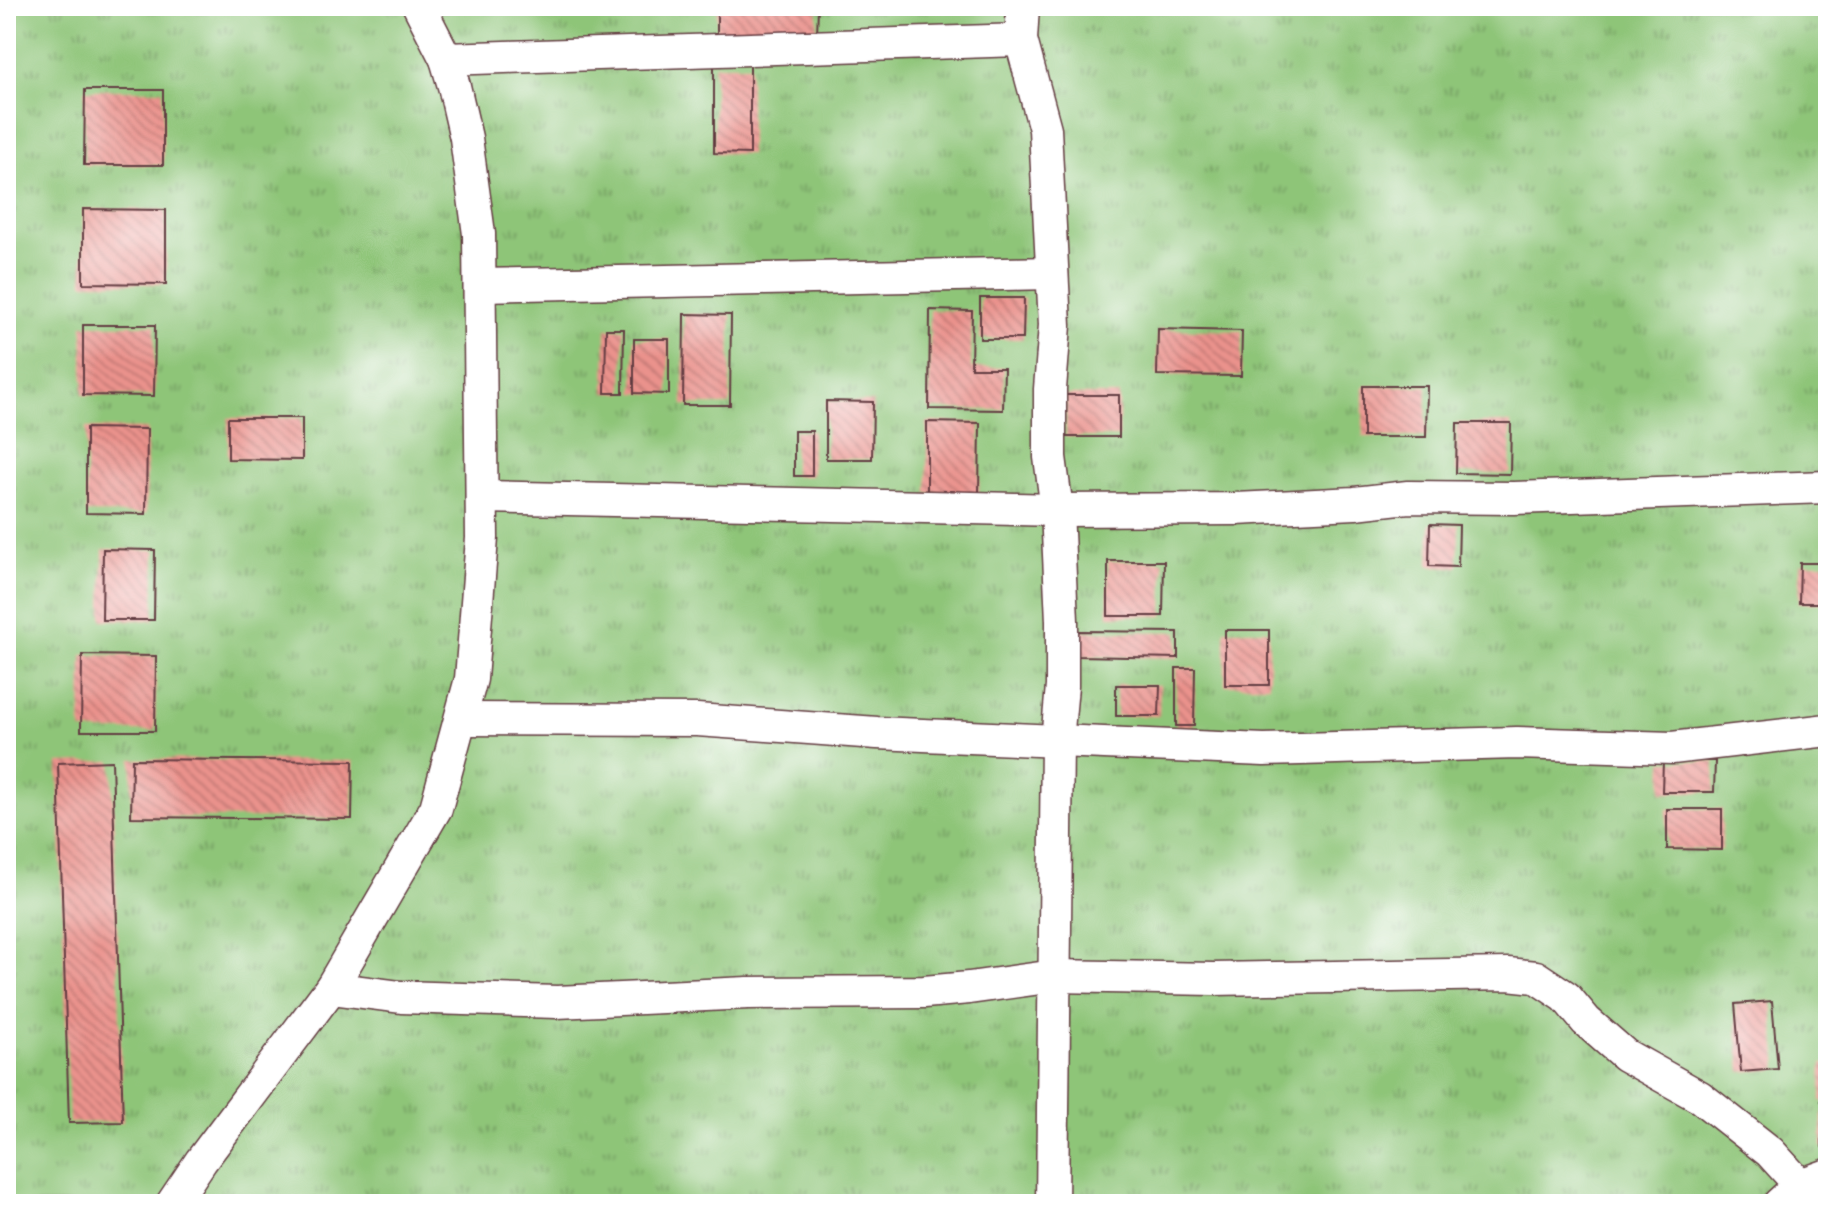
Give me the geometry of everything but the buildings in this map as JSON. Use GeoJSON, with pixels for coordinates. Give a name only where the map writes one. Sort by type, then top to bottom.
{"type":"FeatureCollection","features":[{"type":"Feature","properties":{"kind":"street"},"geometry":{"type":"LineString","coordinates":[[172,1204],[331,988],[436,808],[471,679],[482,538],[479,234],[466,138],[446,59],[419,6]]}},
{"type":"Feature","properties":{"kind":"street"},"geometry":{"type":"LineString","coordinates":[[1023,6],[1021,40],[1045,129],[1055,325],[1050,389],[1050,457],[1057,510],[1062,686],[1057,741],[1052,1204]]}},
{"type":"Feature","properties":{"kind":"street"},"geometry":{"type":"LineString","coordinates":[[446,59],[1021,40]]}},
{"type":"Feature","properties":{"kind":"street"},"geometry":{"type":"LineString","coordinates":[[480,285],[1052,273]]}},
{"type":"Feature","properties":{"kind":"street"},"geometry":{"type":"LineString","coordinates":[[482,497],[1057,510],[1236,509],[1408,497],[1514,498],[1828,487]]}},
{"type":"Feature","properties":{"kind":"street"},"geometry":{"type":"LineString","coordinates":[[461,719],[697,720],[877,733],[1264,750],[1517,743],[1672,748],[1828,730]]}},
{"type":"Feature","properties":{"kind":"street"},"geometry":{"type":"LineString","coordinates":[[331,988],[401,997],[557,1002],[748,993],[924,992],[1055,976],[1214,979],[1508,974],[1536,977],[1566,997],[1586,1021],[1625,1055],[1700,1097],[1770,1152],[1802,1188]]}},
{"type":"Feature","properties":{"kind":"green space"},"geometry":{"type":"Polygon","coordinates":[[[6,6],[1828,6],[1828,1204],[6,1204],[6,6]]]}}]}
